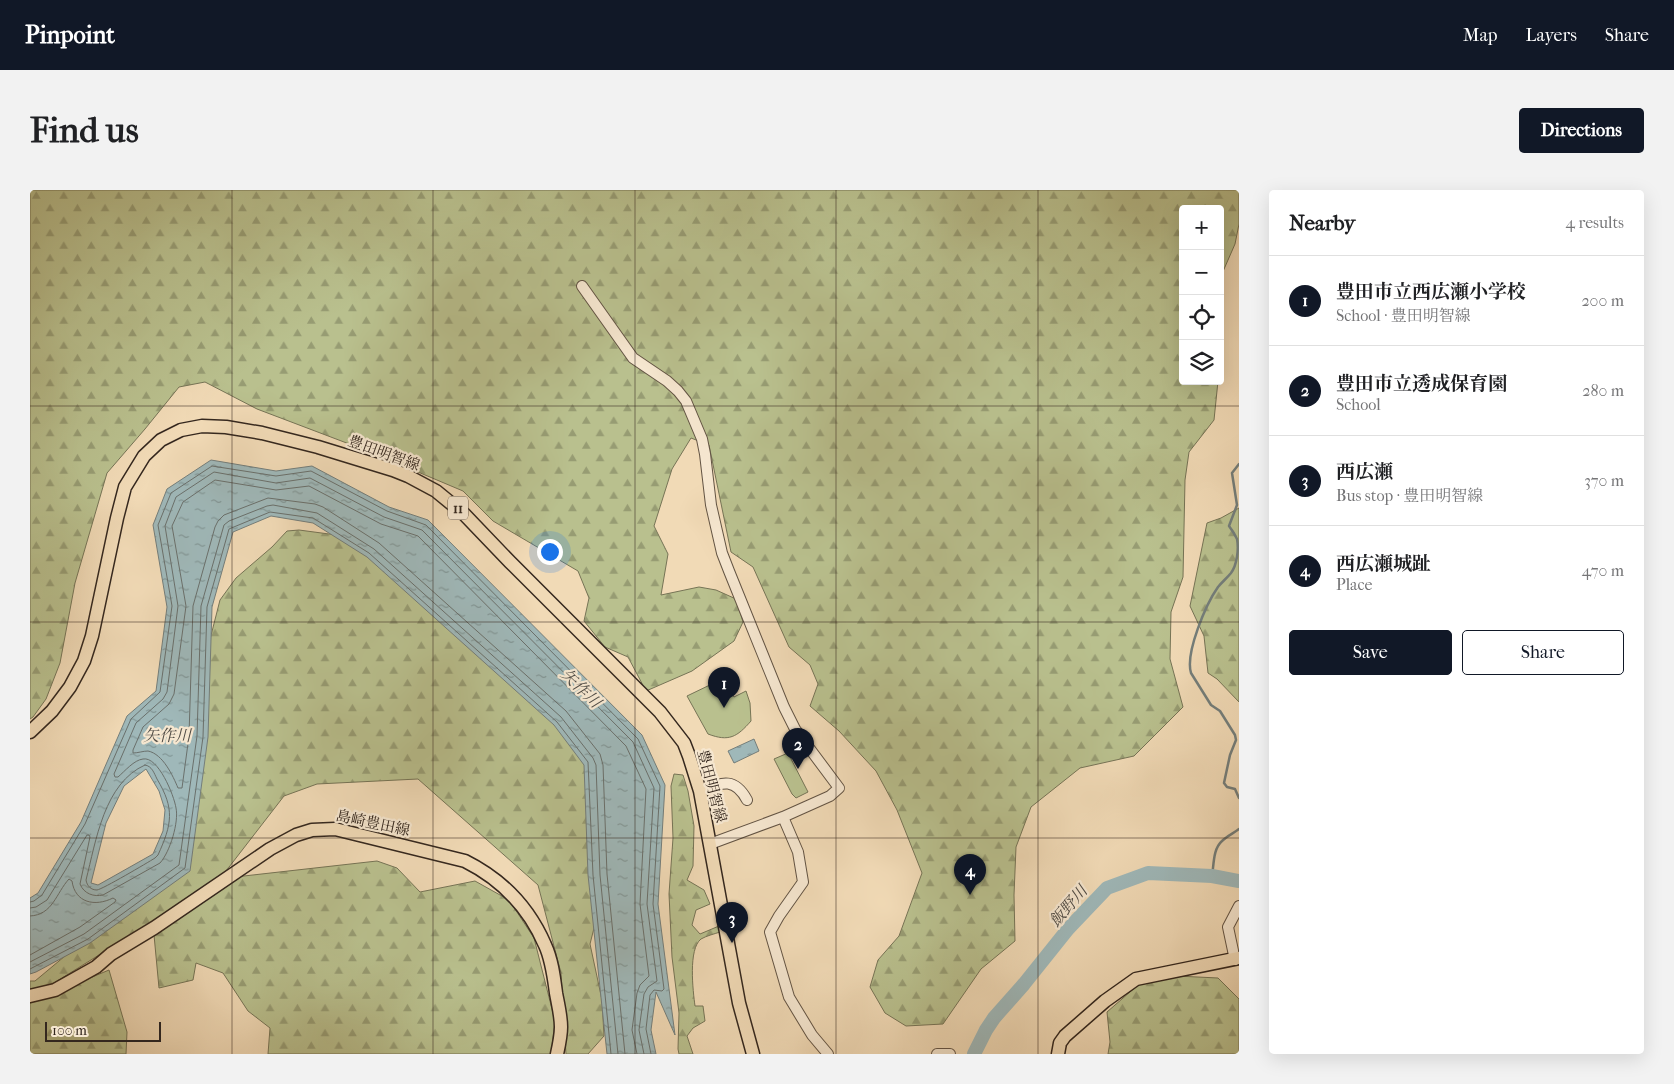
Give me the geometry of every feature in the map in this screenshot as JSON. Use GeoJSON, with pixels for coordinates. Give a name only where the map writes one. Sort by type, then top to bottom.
{"type":"FeatureCollection","features":[{"type":"Feature","properties":{"kind":"main road","name":"豊田明智線"},"geometry":{"type":"LineString","coordinates":[[30,732],[52,711],[70,687],[84,661],[92,636],[125,486],[144,456],[161,440],[181,430],[202,426],[226,427],[262,433],[393,470],[436,491],[451,502],[660,712],[684,744],[700,790],[739,1002],[753,1054]]}},
{"type":"Feature","properties":{"kind":"main road","name":"島崎豊田線"},"geometry":{"type":"LineString","coordinates":[[30,996],[55,990],[96,967],[111,954],[154,928],[270,848],[296,835],[312,830],[335,829],[465,861],[498,881],[533,921],[546,946],[553,973],[561,1027],[558,1054]]}},
{"type":"Feature","properties":{"kind":"main road"},"geometry":{"type":"LineString","coordinates":[[1058,1054],[1060,1043],[1065,1036],[1105,1001],[1136,979],[1237,959]]}},
{"type":"Feature","properties":{"kind":"street"},"geometry":{"type":"LineString","coordinates":[[582,286],[633,358],[666,381],[686,401],[702,439],[712,505],[722,553],[729,571],[784,707],[795,729],[839,788],[830,796],[783,817],[710,844]]}},
{"type":"Feature","properties":{"kind":"street"},"geometry":{"type":"LineString","coordinates":[[700,790],[719,784],[730,783],[737,787],[747,800]]}},
{"type":"Feature","properties":{"kind":"street"},"geometry":{"type":"LineString","coordinates":[[783,817],[798,852],[803,882],[770,932],[789,997],[812,1035],[828,1054]]}},
{"type":"Feature","properties":{"kind":"street"},"geometry":{"type":"LineString","coordinates":[[1237,959],[1228,927],[1238,908]]}},
{"type":"Feature","properties":{"kind":"street"},"geometry":{"type":"LineString","coordinates":[[937,1054],[950,1054]]}},
{"type":"Feature","properties":{"kind":"green space"},"geometry":{"type":"Polygon","coordinates":[[[30,190],[1239,190],[1239,224],[1235,244],[1224,269],[1224,205],[1179,205],[1179,385],[1218,385],[1214,420],[1189,452],[1185,480],[1183,577],[1171,612],[1170,659],[1183,707],[1134,756],[1080,768],[1031,807],[1016,847],[1015,941],[981,969],[943,1024],[906,1026],[885,1013],[870,987],[878,960],[899,936],[922,873],[897,810],[876,771],[839,731],[810,706],[818,684],[810,665],[789,647],[753,567],[731,552],[709,445],[691,438],[672,469],[654,526],[668,554],[661,595],[699,587],[716,590],[736,599],[743,622],[734,641],[692,671],[646,691],[628,657],[605,647],[584,621],[589,598],[578,571],[493,521],[463,491],[373,453],[257,409],[205,382],[179,387],[107,473],[75,583],[60,663],[46,699],[30,719],[30,190]]]}},
{"type":"Feature","properties":{"kind":"green space"},"geometry":{"type":"Polygon","coordinates":[[[1239,508],[1239,702],[1217,679],[1208,673],[1204,636],[1190,606],[1207,523],[1239,508]]]}},
{"type":"Feature","properties":{"kind":"green space"},"geometry":{"type":"Polygon","coordinates":[[[299,530],[344,536],[535,700],[598,773],[599,908],[590,944],[602,1000],[604,1036],[588,1054],[566,1054],[561,973],[538,885],[418,779],[317,784],[284,796],[226,871],[200,892],[38,993],[30,993],[30,981],[35,981],[95,931],[180,875],[205,659],[220,600],[236,578],[272,547],[287,531],[299,530]]]}},
{"type":"Feature","properties":{"kind":"green space"},"geometry":{"type":"Polygon","coordinates":[[[724,682],[734,697],[746,691],[750,703],[751,721],[737,734],[727,738],[708,734],[687,696],[714,683],[724,682]]]}},
{"type":"Feature","properties":{"kind":"green space"},"geometry":{"type":"Polygon","coordinates":[[[788,753],[808,792],[796,798],[792,794],[774,759],[788,753]]]}},
{"type":"Feature","properties":{"kind":"green space"},"geometry":{"type":"Polygon","coordinates":[[[674,774],[683,775],[688,791],[694,826],[693,866],[687,880],[704,890],[710,904],[696,910],[692,925],[700,934],[719,926],[720,932],[701,939],[694,952],[692,971],[695,1006],[703,1006],[705,1021],[693,1028],[687,1036],[693,1054],[679,1054],[678,1049],[679,1013],[672,957],[669,894],[673,838],[671,786],[674,774]]]}},
{"type":"Feature","properties":{"kind":"green space"},"geometry":{"type":"Polygon","coordinates":[[[377,861],[397,868],[420,892],[475,881],[509,900],[534,938],[555,1021],[551,1054],[268,1054],[270,1028],[248,1011],[223,973],[196,963],[193,980],[159,988],[154,935],[235,877],[377,861]]]}},
{"type":"Feature","properties":{"kind":"green space"},"geometry":{"type":"Polygon","coordinates":[[[109,970],[127,1032],[126,1054],[30,1054],[30,1003],[109,970]]]}},
{"type":"Feature","properties":{"kind":"green space"},"geometry":{"type":"Polygon","coordinates":[[[1177,976],[1218,978],[1239,999],[1239,1054],[1108,1054],[1110,1042],[1107,1012],[1138,985],[1177,976]]]}},
{"type":"Feature","properties":{"kind":"water","name":"矢作川"},"geometry":{"type":"Polygon","coordinates":[[[211,460],[276,471],[312,466],[389,507],[428,520],[642,735],[665,785],[658,904],[675,1035],[656,992],[651,1030],[656,1054],[607,1054],[588,875],[584,765],[554,725],[367,557],[313,523],[271,516],[233,532],[212,607],[208,737],[190,871],[90,943],[30,974],[30,898],[38,893],[81,822],[127,716],[156,691],[167,607],[153,525],[167,489],[211,460]],[[146,769],[124,786],[106,823],[91,883],[98,885],[153,854],[163,831],[165,810],[159,791],[146,769]]]}},
{"type":"Feature","properties":{"kind":"water"},"geometry":{"type":"Polygon","coordinates":[[[754,739],[759,751],[734,763],[728,751],[754,739]]]}},
{"type":"Feature","properties":{"kind":"waterway"},"geometry":{"type":"LineString","coordinates":[[1239,464],[1232,473],[1237,505],[1229,526],[1238,543],[1236,561],[1231,573],[1213,595],[1203,616],[1194,641],[1190,664],[1191,673],[1211,705],[1220,711],[1235,735],[1236,740],[1230,755],[1224,783],[1227,787],[1235,789],[1239,798]]}},
{"type":"Feature","properties":{"kind":"waterway"},"geometry":{"type":"LineString","coordinates":[[1212,876],[1214,857],[1219,844],[1239,829]]}},
{"type":"Feature","properties":{"kind":"waterway","name":"飯野川"},"geometry":{"type":"LineString","coordinates":[[974,1054],[994,1018],[1068,929],[1107,888],[1148,873],[1212,876],[1239,881]]}},
{"type":"Feature","properties":{"kind":"place","name":"豊田市立西広瀬小学校"},"geometry":{"type":"Point","coordinates":[724,708]}},
{"type":"Feature","properties":{"kind":"place","name":"豊田市立透成保育園"},"geometry":{"type":"Point","coordinates":[798,769]}},
{"type":"Feature","properties":{"kind":"place","name":"西広瀬城趾"},"geometry":{"type":"Point","coordinates":[970,895]}},
{"type":"Feature","properties":{"kind":"place","name":"西広瀬"},"geometry":{"type":"Point","coordinates":[732,943]}}]}
